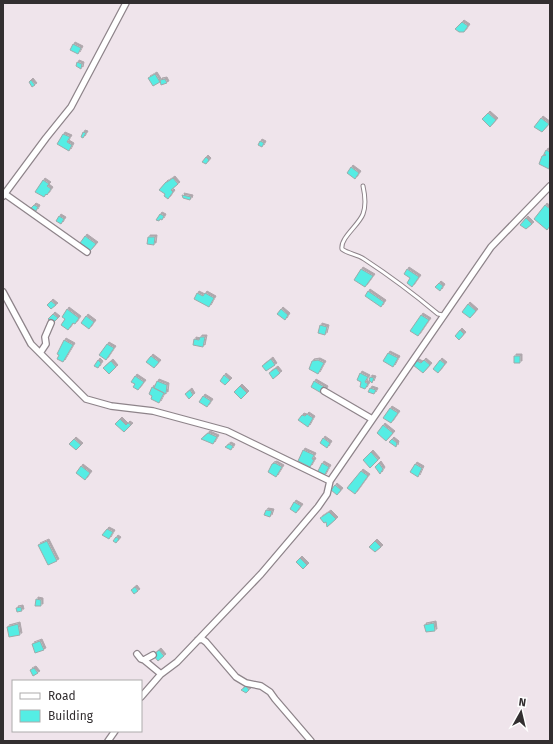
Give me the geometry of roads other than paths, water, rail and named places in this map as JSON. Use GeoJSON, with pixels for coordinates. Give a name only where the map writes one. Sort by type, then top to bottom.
{"type":"FeatureCollection","features":[{"type":"Feature","properties":{"kind":"street"},"geometry":{"type":"LineString","coordinates":[[87,252],[4,195],[46,138],[72,107],[126,3]]}},
{"type":"Feature","properties":{"kind":"street"},"geometry":{"type":"LineString","coordinates":[[142,696],[161,674],[177,662],[261,574],[318,507],[327,494],[330,481],[490,247],[550,186]]}},
{"type":"Feature","properties":{"kind":"street"},"geometry":{"type":"LineString","coordinates":[[3,292],[31,344],[86,399],[111,406],[153,411],[227,431],[330,481]]}},
{"type":"Feature","properties":{"kind":"street"},"geometry":{"type":"LineString","coordinates":[[40,353],[46,344],[45,337],[51,323]]}},
{"type":"Feature","properties":{"kind":"street"},"geometry":{"type":"LineString","coordinates":[[324,391],[372,420]]}},
{"type":"Feature","properties":{"kind":"street"},"geometry":{"type":"LineString","coordinates":[[198,640],[202,639],[206,642],[230,670],[243,681],[267,689],[311,741]]}},
{"type":"Feature","properties":{"kind":"street"},"geometry":{"type":"LineString","coordinates":[[137,654],[140,660],[144,660],[161,674]]}},
{"type":"Feature","properties":{"kind":"street"},"geometry":{"type":"LineString","coordinates":[[144,660],[153,655]]}},
{"type":"Feature","properties":{"kind":"street"},"geometry":{"type":"LineString","coordinates":[[108,741],[114,732]]}},
{"type":"Feature","properties":{"kind":"lane"},"geometry":{"type":"LineString","coordinates":[[363,186],[365,195],[363,214],[343,242],[342,249],[348,253],[359,255],[409,290],[438,314],[443,315]]}}]}
